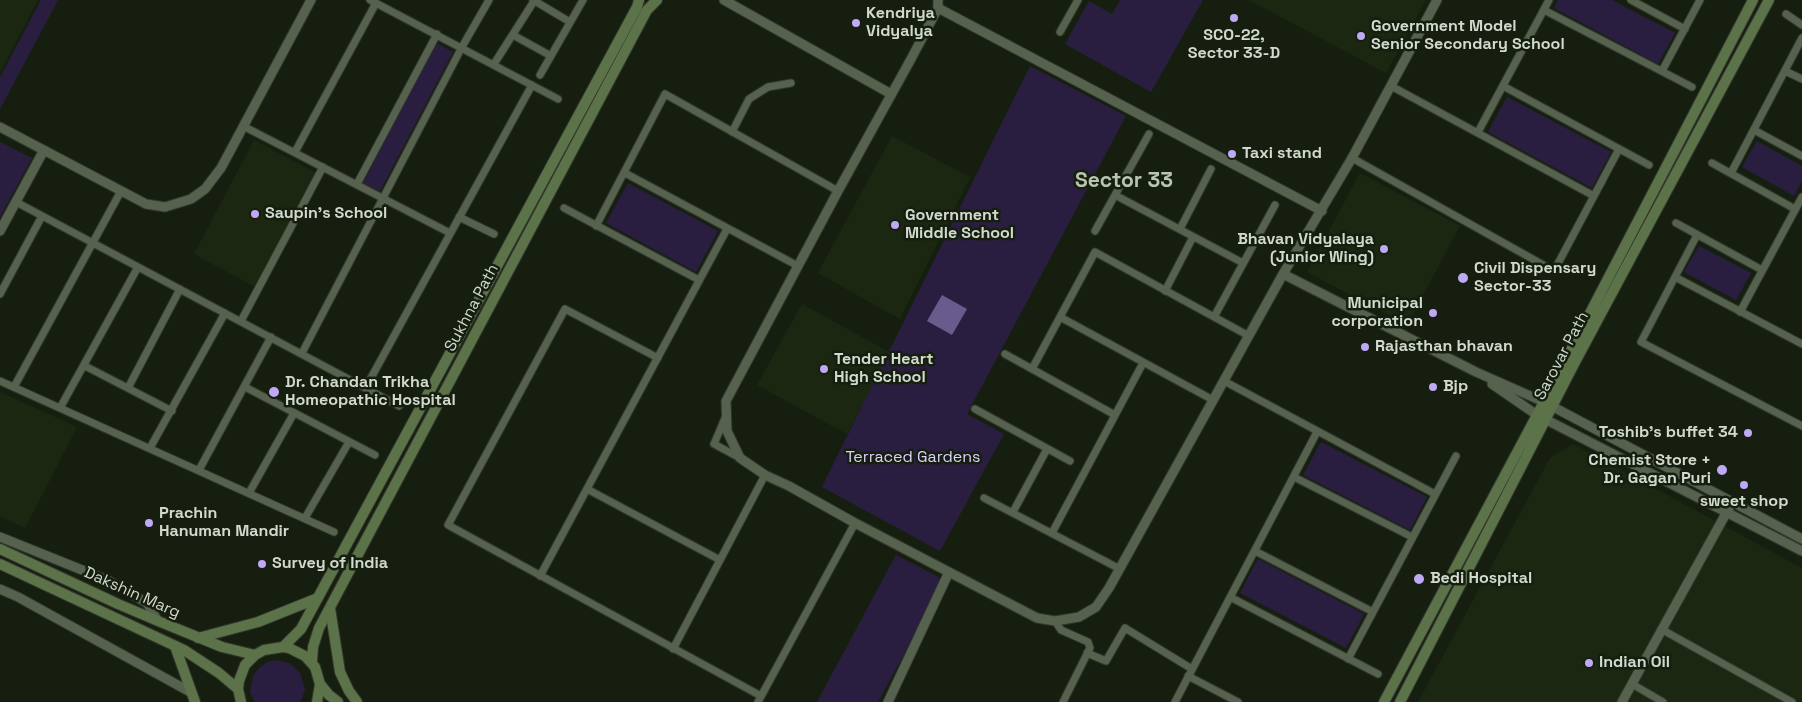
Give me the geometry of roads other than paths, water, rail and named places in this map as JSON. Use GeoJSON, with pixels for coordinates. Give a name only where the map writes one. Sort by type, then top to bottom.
{"type":"FeatureCollection","features":[{"type":"Feature","properties":{"kind":"main road","name":"Sukhna Path"},"geometry":{"type":"LineString","coordinates":[[283,647],[301,629],[637,7],[639,0]]}},
{"type":"Feature","properties":{"kind":"main road","name":"Sukhna Path"},"geometry":{"type":"LineString","coordinates":[[312,662],[313,646],[316,637],[330,608],[642,19],[647,10],[657,0]]}},
{"type":"Feature","properties":{"kind":"main road","name":"Sarovar Path"},"geometry":{"type":"LineString","coordinates":[[1400,702],[1548,404],[1753,0]]}},
{"type":"Feature","properties":{"kind":"main road","name":"Sarovar Path"},"geometry":{"type":"LineString","coordinates":[[1548,404],[1769,0]]}},
{"type":"Feature","properties":{"kind":"main road","name":"Sarovar Path"},"geometry":{"type":"LineString","coordinates":[[1384,702],[1542,418]]}},
{"type":"Feature","properties":{"kind":"main road","name":"Dakshin Marg"},"geometry":{"type":"LineString","coordinates":[[0,549],[118,604],[198,638],[222,647],[255,655]]}},
{"type":"Feature","properties":{"kind":"main road","name":"Dakshin Marg"},"geometry":{"type":"LineString","coordinates":[[0,564],[175,646],[219,673],[238,689]]}},
{"type":"Feature","properties":{"kind":"main road"},"geometry":{"type":"LineString","coordinates":[[198,638],[258,622],[318,598]]}},
{"type":"Feature","properties":{"kind":"main road"},"geometry":{"type":"LineString","coordinates":[[330,608],[340,672],[349,691],[357,702]]}},
{"type":"Feature","properties":{"kind":"main road"},"geometry":{"type":"LineString","coordinates":[[175,646],[194,698]]}},
{"type":"Feature","properties":{"kind":"main road"},"geometry":{"type":"LineString","coordinates":[[241,702],[238,689],[245,665],[255,655],[271,648],[283,647],[305,656],[312,662],[320,684],[318,702]]}},
{"type":"Feature","properties":{"kind":"main road"},"geometry":{"type":"LineString","coordinates":[[320,684],[338,702]]}},
{"type":"Feature","properties":{"kind":"street"},"geometry":{"type":"LineString","coordinates":[[0,127],[146,204],[165,207],[191,199],[205,189],[221,168],[311,0]]}},
{"type":"Feature","properties":{"kind":"street"},"geometry":{"type":"LineString","coordinates":[[494,64],[533,0],[570,22]]}},
{"type":"Feature","properties":{"kind":"street"},"geometry":{"type":"LineString","coordinates":[[540,75],[583,0]]}},
{"type":"Feature","properties":{"kind":"street"},"geometry":{"type":"LineString","coordinates":[[717,0],[726,2],[891,94]]}},
{"type":"Feature","properties":{"kind":"street"},"geometry":{"type":"LineString","coordinates":[[1060,32],[1078,0]]}},
{"type":"Feature","properties":{"kind":"street"},"geometry":{"type":"LineString","coordinates":[[726,417],[714,444],[740,458],[765,475],[1037,618],[1055,621],[1079,617],[1096,607],[1109,588],[1283,274],[1352,158],[1437,0]]}},
{"type":"Feature","properties":{"kind":"street"},"geometry":{"type":"LineString","coordinates":[[1478,132],[1549,0]]}},
{"type":"Feature","properties":{"kind":"street"},"geometry":{"type":"LineString","coordinates":[[1631,0],[1685,29]]}},
{"type":"Feature","properties":{"kind":"street"},"geometry":{"type":"LineString","coordinates":[[1662,72],[1700,0]]}},
{"type":"Feature","properties":{"kind":"street"},"geometry":{"type":"LineString","coordinates":[[295,152],[373,1],[558,99]]}},
{"type":"Feature","properties":{"kind":"street"},"geometry":{"type":"LineString","coordinates":[[302,353],[487,1]]}},
{"type":"Feature","properties":{"kind":"street"},"geometry":{"type":"LineString","coordinates":[[740,458],[727,431],[726,401],[938,4],[1322,211]]}},
{"type":"Feature","properties":{"kind":"street"},"geometry":{"type":"LineString","coordinates":[[1544,10],[1692,87]]}},
{"type":"Feature","properties":{"kind":"street"},"geometry":{"type":"LineString","coordinates":[[1786,14],[1802,25]]}},
{"type":"Feature","properties":{"kind":"street"},"geometry":{"type":"LineString","coordinates":[[357,184],[437,34]]}},
{"type":"Feature","properties":{"kind":"street"},"geometry":{"type":"LineString","coordinates":[[513,35],[551,56]]}},
{"type":"Feature","properties":{"kind":"street"},"geometry":{"type":"LineString","coordinates":[[1731,173],[1802,38]]}},
{"type":"Feature","properties":{"kind":"street"},"geometry":{"type":"LineString","coordinates":[[1785,70],[1802,80]]}},
{"type":"Feature","properties":{"kind":"street"},"geometry":{"type":"LineString","coordinates":[[732,132],[750,99],[768,87],[791,83]]}},
{"type":"Feature","properties":{"kind":"street"},"geometry":{"type":"LineString","coordinates":[[366,387],[532,85]]}},
{"type":"Feature","properties":{"kind":"street"},"geometry":{"type":"LineString","coordinates":[[1391,86],[1594,196]]}},
{"type":"Feature","properties":{"kind":"street"},"geometry":{"type":"LineString","coordinates":[[1503,86],[1649,165]]}},
{"type":"Feature","properties":{"kind":"street"},"geometry":{"type":"LineString","coordinates":[[596,226],[625,173],[664,94],[838,191]]}},
{"type":"Feature","properties":{"kind":"street"},"geometry":{"type":"LineString","coordinates":[[244,126],[450,233]]}},
{"type":"Feature","properties":{"kind":"street"},"geometry":{"type":"LineString","coordinates":[[1754,130],[1802,156]]}},
{"type":"Feature","properties":{"kind":"street"},"geometry":{"type":"LineString","coordinates":[[1095,231],[1149,134]]}},
{"type":"Feature","properties":{"kind":"street"},"geometry":{"type":"LineString","coordinates":[[1352,158],[1554,271],[1619,149]]}},
{"type":"Feature","properties":{"kind":"street"},"geometry":{"type":"LineString","coordinates":[[0,231],[44,150]]}},
{"type":"Feature","properties":{"kind":"street"},"geometry":{"type":"LineString","coordinates":[[1712,163],[1795,209]]}},
{"type":"Feature","properties":{"kind":"street"},"geometry":{"type":"LineString","coordinates":[[241,321],[323,167]]}},
{"type":"Feature","properties":{"kind":"street"},"geometry":{"type":"LineString","coordinates":[[1180,229],[1211,169]]}},
{"type":"Feature","properties":{"kind":"street"},"geometry":{"type":"LineString","coordinates":[[625,173],[798,266]]}},
{"type":"Feature","properties":{"kind":"street"},"geometry":{"type":"LineString","coordinates":[[14,387],[121,191]]}},
{"type":"Feature","properties":{"kind":"street"},"geometry":{"type":"LineString","coordinates":[[1115,195],[1243,263]]}},
{"type":"Feature","properties":{"kind":"street"},"geometry":{"type":"LineString","coordinates":[[1740,312],[1802,197]]}},
{"type":"Feature","properties":{"kind":"street"},"geometry":{"type":"LineString","coordinates":[[16,202],[399,406]]}},
{"type":"Feature","properties":{"kind":"street"},"geometry":{"type":"LineString","coordinates":[[1214,317],[1275,205]]}},
{"type":"Feature","properties":{"kind":"street"},"geometry":{"type":"LineString","coordinates":[[564,208],[699,280]]}},
{"type":"Feature","properties":{"kind":"street"},"geometry":{"type":"LineString","coordinates":[[0,294],[42,216]]}},
{"type":"Feature","properties":{"kind":"street"},"geometry":{"type":"LineString","coordinates":[[459,217],[494,234]]}},
{"type":"Feature","properties":{"kind":"street"},"geometry":{"type":"LineString","coordinates":[[1676,224],[1762,270]]}},
{"type":"Feature","properties":{"kind":"street"},"geometry":{"type":"LineString","coordinates":[[540,576],[727,229]]}},
{"type":"Feature","properties":{"kind":"street"},"geometry":{"type":"LineString","coordinates":[[1697,235],[1641,342],[1802,426]]}},
{"type":"Feature","properties":{"kind":"street"},"geometry":{"type":"LineString","coordinates":[[1165,290],[1193,236]]}},
{"type":"Feature","properties":{"kind":"street"},"geometry":{"type":"LineString","coordinates":[[1032,369],[1095,252],[1249,336]]}},
{"type":"Feature","properties":{"kind":"street"},"geometry":{"type":"LineString","coordinates":[[60,408],[85,366],[138,267]]}},
{"type":"Feature","properties":{"kind":"street"},"geometry":{"type":"LineString","coordinates":[[1283,274],[1476,372],[1548,404],[1802,539]]}},
{"type":"Feature","properties":{"kind":"street"},"geometry":{"type":"LineString","coordinates":[[1675,276],[1802,344]]}},
{"type":"Feature","properties":{"kind":"street"},"geometry":{"type":"LineString","coordinates":[[128,388],[180,289]]}},
{"type":"Feature","properties":{"kind":"street"},"geometry":{"type":"LineString","coordinates":[[658,358],[565,309],[448,525],[760,699],[855,523]]}},
{"type":"Feature","properties":{"kind":"street"},"geometry":{"type":"LineString","coordinates":[[150,448],[225,313]]}},
{"type":"Feature","properties":{"kind":"street"},"geometry":{"type":"LineString","coordinates":[[1060,317],[1213,400]]}},
{"type":"Feature","properties":{"kind":"street"},"geometry":{"type":"LineString","coordinates":[[199,470],[271,337]]}},
{"type":"Feature","properties":{"kind":"street"},"geometry":{"type":"LineString","coordinates":[[1005,354],[1115,416]]}},
{"type":"Feature","properties":{"kind":"street"},"geometry":{"type":"LineString","coordinates":[[1052,533],[1143,362]]}},
{"type":"Feature","properties":{"kind":"street"},"geometry":{"type":"LineString","coordinates":[[85,366],[172,411]]}},
{"type":"Feature","properties":{"kind":"street"},"geometry":{"type":"LineString","coordinates":[[1476,372],[1542,418],[1802,551]]}},
{"type":"Feature","properties":{"kind":"street"},"geometry":{"type":"LineString","coordinates":[[0,381],[334,532]]}},
{"type":"Feature","properties":{"kind":"street"},"geometry":{"type":"LineString","coordinates":[[1224,381],[1435,494]]}},
{"type":"Feature","properties":{"kind":"street"},"geometry":{"type":"LineString","coordinates":[[245,387],[375,456]]}},
{"type":"Feature","properties":{"kind":"street"},"geometry":{"type":"LineString","coordinates":[[975,410],[1070,461]]}},
{"type":"Feature","properties":{"kind":"street"},"geometry":{"type":"LineString","coordinates":[[249,493],[294,413]]}},
{"type":"Feature","properties":{"kind":"street"},"geometry":{"type":"LineString","coordinates":[[1175,702],[1317,432]]}},
{"type":"Feature","properties":{"kind":"street"},"geometry":{"type":"LineString","coordinates":[[305,518],[349,442]]}},
{"type":"Feature","properties":{"kind":"street"},"geometry":{"type":"LineString","coordinates":[[1013,512],[1047,449]]}},
{"type":"Feature","properties":{"kind":"street"},"geometry":{"type":"LineString","coordinates":[[1348,659],[1456,456]]}},
{"type":"Feature","properties":{"kind":"street"},"geometry":{"type":"LineString","coordinates":[[673,649],[765,475]]}},
{"type":"Feature","properties":{"kind":"street"},"geometry":{"type":"LineString","coordinates":[[1294,477],[1412,537]]}},
{"type":"Feature","properties":{"kind":"street"},"geometry":{"type":"LineString","coordinates":[[587,489],[720,560]]}},
{"type":"Feature","properties":{"kind":"street"},"geometry":{"type":"LineString","coordinates":[[984,498],[1120,569]]}},
{"type":"Feature","properties":{"kind":"street"},"geometry":{"type":"LineString","coordinates":[[1622,702],[1733,501]]}},
{"type":"Feature","properties":{"kind":"street"},"geometry":{"type":"LineString","coordinates":[[0,537],[107,580],[147,603],[158,621]]}},
{"type":"Feature","properties":{"kind":"street"},"geometry":{"type":"LineString","coordinates":[[1255,551],[1373,612]]}},
{"type":"Feature","properties":{"kind":"street"},"geometry":{"type":"LineString","coordinates":[[888,702],[949,572]]}},
{"type":"Feature","properties":{"kind":"street"},"geometry":{"type":"LineString","coordinates":[[0,589],[18,597],[194,698]]}},
{"type":"Feature","properties":{"kind":"street"},"geometry":{"type":"LineString","coordinates":[[1230,597],[1378,674]]}},
{"type":"Feature","properties":{"kind":"street"},"geometry":{"type":"LineString","coordinates":[[1055,621],[1061,630],[1088,642],[1090,648],[1063,702]]}},
{"type":"Feature","properties":{"kind":"street"},"geometry":{"type":"LineString","coordinates":[[1087,653],[1106,662],[1125,628],[1190,673],[1238,702]]}},
{"type":"Feature","properties":{"kind":"street"},"geometry":{"type":"LineString","coordinates":[[1661,629],[1792,702]]}},
{"type":"Feature","properties":{"kind":"street"},"geometry":{"type":"LineString","coordinates":[[1632,684],[1663,702]]}},
{"type":"Feature","properties":{"kind":"place","name":"SCO-22, Sector 33-D"},"geometry":{"type":"Point","coordinates":[1234,18]}},
{"type":"Feature","properties":{"kind":"place","name":"Kendriya Vidyalya"},"geometry":{"type":"Point","coordinates":[856,23]}},
{"type":"Feature","properties":{"kind":"place","name":"Government Model Senior Secondary School"},"geometry":{"type":"Point","coordinates":[1361,36]}},
{"type":"Feature","properties":{"kind":"place","name":"Taxi stand"},"geometry":{"type":"Point","coordinates":[1232,154]}},
{"type":"Feature","properties":{"kind":"place","name":"Saupin's School"},"geometry":{"type":"Point","coordinates":[255,214]}},
{"type":"Feature","properties":{"kind":"place","name":"Government Middle School"},"geometry":{"type":"Point","coordinates":[895,225]}},
{"type":"Feature","properties":{"kind":"place","name":"Bhavan Vidyalaya (Junior Wing)"},"geometry":{"type":"Point","coordinates":[1384,249]}},
{"type":"Feature","properties":{"kind":"place","name":"Civil Dispensary Sector-33"},"geometry":{"type":"Point","coordinates":[1463,278]}},
{"type":"Feature","properties":{"kind":"place","name":"Municipal corporation"},"geometry":{"type":"Point","coordinates":[1433,313]}},
{"type":"Feature","properties":{"kind":"place","name":"Rajasthan bhavan"},"geometry":{"type":"Point","coordinates":[1365,347]}},
{"type":"Feature","properties":{"kind":"place","name":"Tender Heart High School"},"geometry":{"type":"Point","coordinates":[824,369]}},
{"type":"Feature","properties":{"kind":"place","name":"Bjp"},"geometry":{"type":"Point","coordinates":[1433,387]}},
{"type":"Feature","properties":{"kind":"place","name":"Dr. Chandan Trikha Homeopathic Hospital"},"geometry":{"type":"Point","coordinates":[274,392]}},
{"type":"Feature","properties":{"kind":"place","name":"Toshib's buffet 34"},"geometry":{"type":"Point","coordinates":[1748,433]}},
{"type":"Feature","properties":{"kind":"place","name":"Chemist Store + Dr. Gagan Puri"},"geometry":{"type":"Point","coordinates":[1722,470]}},
{"type":"Feature","properties":{"kind":"place","name":"sweet shop"},"geometry":{"type":"Point","coordinates":[1744,485]}},
{"type":"Feature","properties":{"kind":"place","name":"Prachin Hanuman Mandir"},"geometry":{"type":"Point","coordinates":[149,523]}},
{"type":"Feature","properties":{"kind":"place","name":"Survey of India"},"geometry":{"type":"Point","coordinates":[262,564]}},
{"type":"Feature","properties":{"kind":"place","name":"Bedi Hospital"},"geometry":{"type":"Point","coordinates":[1419,579]}},
{"type":"Feature","properties":{"kind":"place","name":"Indian Oil"},"geometry":{"type":"Point","coordinates":[1589,663]}},
{"type":"Feature","properties":{"kind":"district","name":"Sector 33"},"geometry":{"type":"Point","coordinates":[1124,181]}},
{"type":"Feature","properties":{"kind":"park label","name":"Terraced Gardens"},"geometry":{"type":"Point","coordinates":[913,458]}}]}
